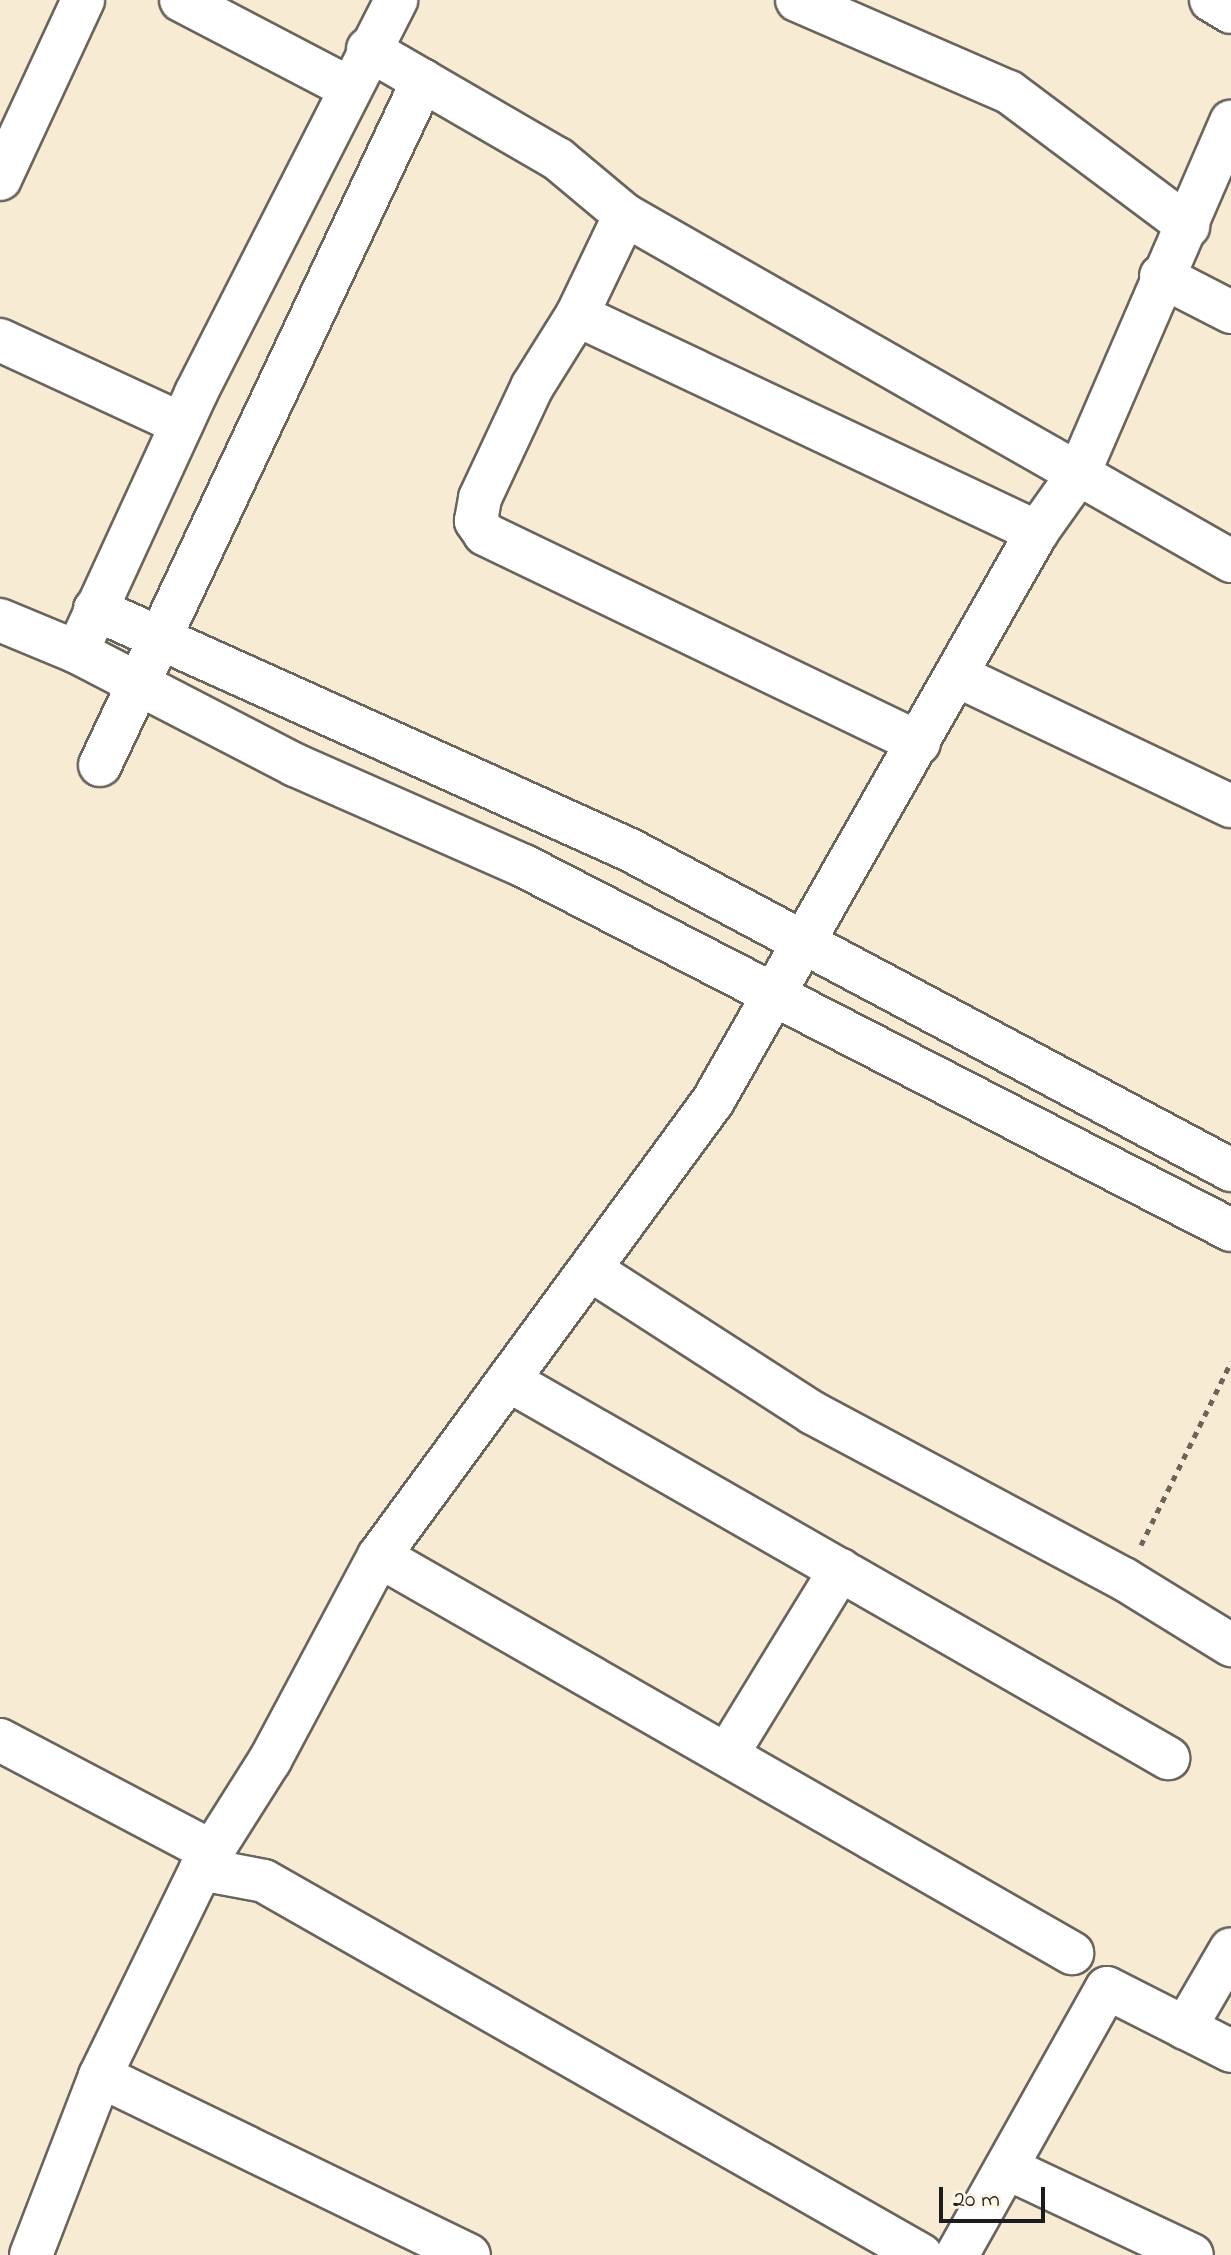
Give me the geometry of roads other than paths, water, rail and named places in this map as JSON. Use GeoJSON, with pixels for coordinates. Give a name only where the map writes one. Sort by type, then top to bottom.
{"type":"FeatureCollection","features":[{"type":"Feature","properties":{"kind":"street"},"geometry":{"type":"LineString","coordinates":[[0,179],[9,134],[83,0]]}},
{"type":"Feature","properties":{"kind":"street"},"geometry":{"type":"LineString","coordinates":[[181,0],[349,88]]}},
{"type":"Feature","properties":{"kind":"street"},"geometry":{"type":"LineString","coordinates":[[77,652],[182,424],[368,49],[396,0]]}},
{"type":"Feature","properties":{"kind":"street"},"geometry":{"type":"LineString","coordinates":[[797,0],[1009,92],[1188,226]]}},
{"type":"Feature","properties":{"kind":"street"},"geometry":{"type":"LineString","coordinates":[[1211,0],[1231,12]]}},
{"type":"Feature","properties":{"kind":"street"},"geometry":{"type":"LineString","coordinates":[[368,49],[558,159],[625,215],[1231,561]]}},
{"type":"Feature","properties":{"kind":"street"},"geometry":{"type":"LineString","coordinates":[[100,765],[423,80]]}},
{"type":"Feature","properties":{"kind":"street"},"geometry":{"type":"LineString","coordinates":[[31,2255],[100,2076],[207,1860],[379,1556],[713,1101],[958,676],[1037,532],[1079,473],[1161,276],[1188,226],[1231,121]]}},
{"type":"Feature","properties":{"kind":"street"},"geometry":{"type":"LineString","coordinates":[[625,215],[577,315],[532,387],[480,498],[476,521],[485,534],[919,743]]}},
{"type":"Feature","properties":{"kind":"street"},"geometry":{"type":"LineString","coordinates":[[1161,276],[1231,312]]}},
{"type":"Feature","properties":{"kind":"street"},"geometry":{"type":"LineString","coordinates":[[577,315],[1037,532]]}},
{"type":"Feature","properties":{"kind":"street"},"geometry":{"type":"LineString","coordinates":[[0,340],[182,424]]}},
{"type":"Feature","properties":{"kind":"street"},"geometry":{"type":"LineString","coordinates":[[95,609],[156,641],[448,764],[807,940],[1231,1170]]}},
{"type":"Feature","properties":{"kind":"street"},"geometry":{"type":"LineString","coordinates":[[0,620],[77,652],[135,688],[524,866],[772,1000],[1231,1230]]}},
{"type":"Feature","properties":{"kind":"street"},"geometry":{"type":"LineString","coordinates":[[958,676],[1231,806]]}},
{"type":"Feature","properties":{"kind":"street"},"geometry":{"type":"LineString","coordinates":[[591,1270],[813,1413],[1124,1579],[1231,1645]]}},
{"type":"Feature","properties":{"kind":"street"},"geometry":{"type":"LineString","coordinates":[[508,1380],[1168,1758]]}},
{"type":"Feature","properties":{"kind":"street"},"geometry":{"type":"LineString","coordinates":[[379,1556],[728,1753],[1072,1953]]}},
{"type":"Feature","properties":{"kind":"street"},"geometry":{"type":"LineString","coordinates":[[728,1753],[840,1570]]}},
{"type":"Feature","properties":{"kind":"street"},"geometry":{"type":"LineString","coordinates":[[0,1740],[207,1860],[264,1881],[921,2255]]}},
{"type":"Feature","properties":{"kind":"street"},"geometry":{"type":"LineString","coordinates":[[1185,2028],[1231,1949]]}},
{"type":"Feature","properties":{"kind":"street"},"geometry":{"type":"LineString","coordinates":[[957,2255],[1009,2169],[1107,1988],[1231,2051]]}},
{"type":"Feature","properties":{"kind":"street"},"geometry":{"type":"LineString","coordinates":[[100,2076],[469,2255]]}},
{"type":"Feature","properties":{"kind":"street"},"geometry":{"type":"LineString","coordinates":[[1009,2169],[1192,2255]]}}]}
